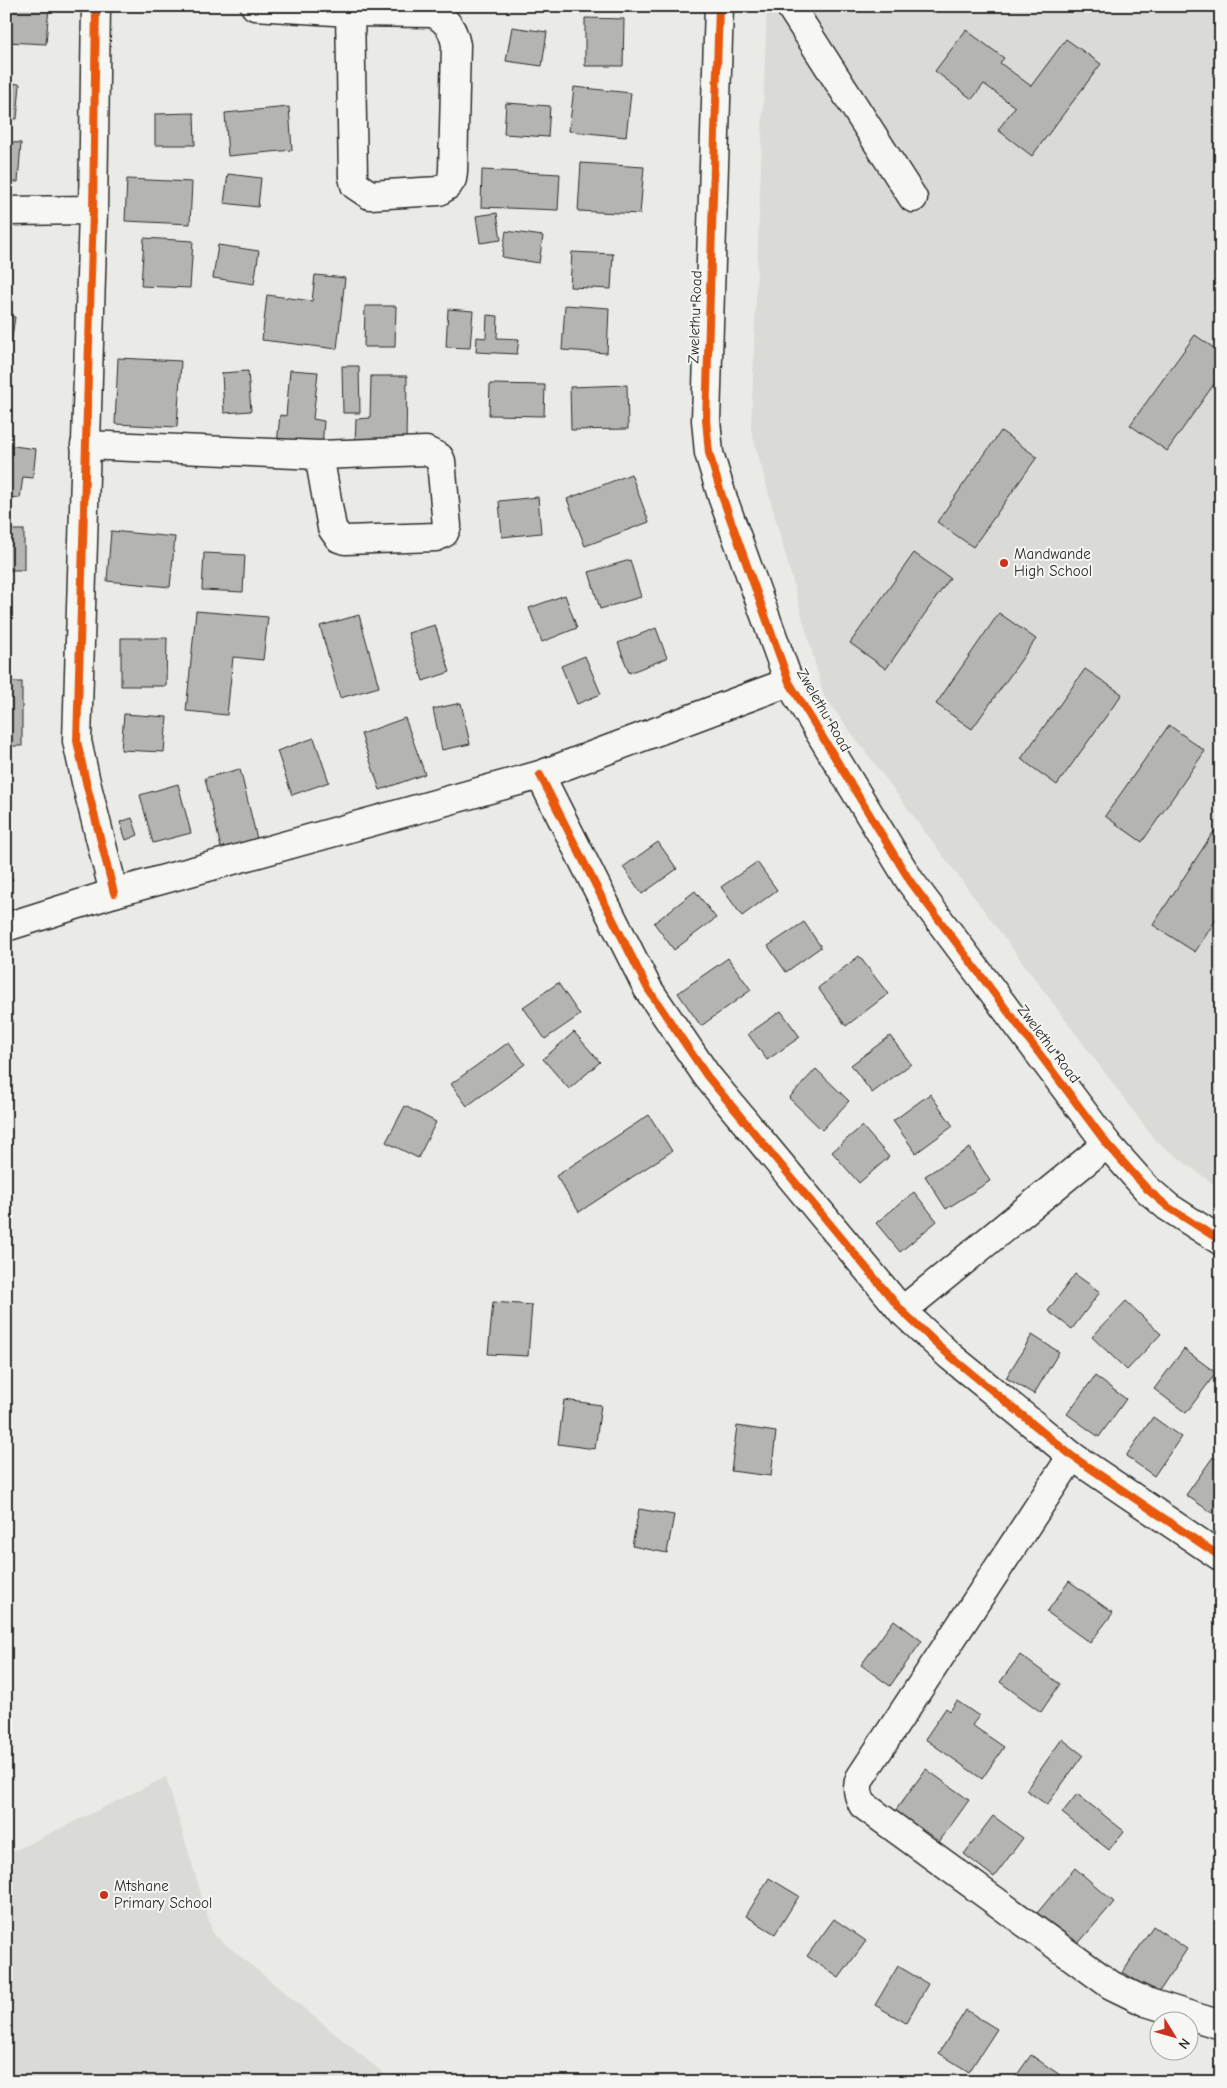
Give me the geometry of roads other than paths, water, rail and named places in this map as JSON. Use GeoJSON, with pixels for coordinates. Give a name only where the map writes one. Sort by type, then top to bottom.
{"type":"FeatureCollection","features":[{"type":"Feature","properties":{"kind":"street"},"geometry":{"type":"LineString","coordinates":[[96,6],[93,210],[77,741],[114,893]]}},
{"type":"Feature","properties":{"kind":"street"},"geometry":{"type":"LineString","coordinates":[[255,6],[350,12],[434,13],[444,20],[453,30],[456,45],[453,171],[452,179],[439,191],[370,195],[355,185],[353,176],[350,12]]}},
{"type":"Feature","properties":{"kind":"street","name":"Zwelethu Road"},"geometry":{"type":"LineString","coordinates":[[719,6],[706,420],[709,453],[722,496],[789,682],[910,881],[1107,1144],[1154,1195],[1168,1207],[1221,1241]]}},
{"type":"Feature","properties":{"kind":"street"},"geometry":{"type":"LineString","coordinates":[[790,6],[913,198]]}},
{"type":"Feature","properties":{"kind":"street"},"geometry":{"type":"LineString","coordinates":[[6,211],[93,210]]}},
{"type":"Feature","properties":{"kind":"street"},"geometry":{"type":"LineString","coordinates":[[85,445],[319,455],[426,451],[439,456],[441,461],[447,526],[444,534],[436,537],[345,540],[339,538],[332,528],[319,455]]}},
{"type":"Feature","properties":{"kind":"street"},"geometry":{"type":"LineString","coordinates":[[6,927],[114,893],[540,775],[789,682]]}},
{"type":"Feature","properties":{"kind":"street"},"geometry":{"type":"LineString","coordinates":[[540,775],[648,989],[707,1076],[902,1311],[950,1356],[1072,1456],[1221,1557]]}},
{"type":"Feature","properties":{"kind":"street"},"geometry":{"type":"LineString","coordinates":[[902,1311],[1107,1144]]}},
{"type":"Feature","properties":{"kind":"street"},"geometry":{"type":"LineString","coordinates":[[1072,1456],[860,1778],[857,1785],[859,1799],[863,1805],[1111,1985],[1146,2002],[1221,2025]]}},
{"type":"Feature","properties":{"kind":"place","name":"Mandwande High School"},"geometry":{"type":"Point","coordinates":[1004,563]}},
{"type":"Feature","properties":{"kind":"place","name":"Mtshane Primary School"},"geometry":{"type":"Point","coordinates":[104,1895]}}]}
